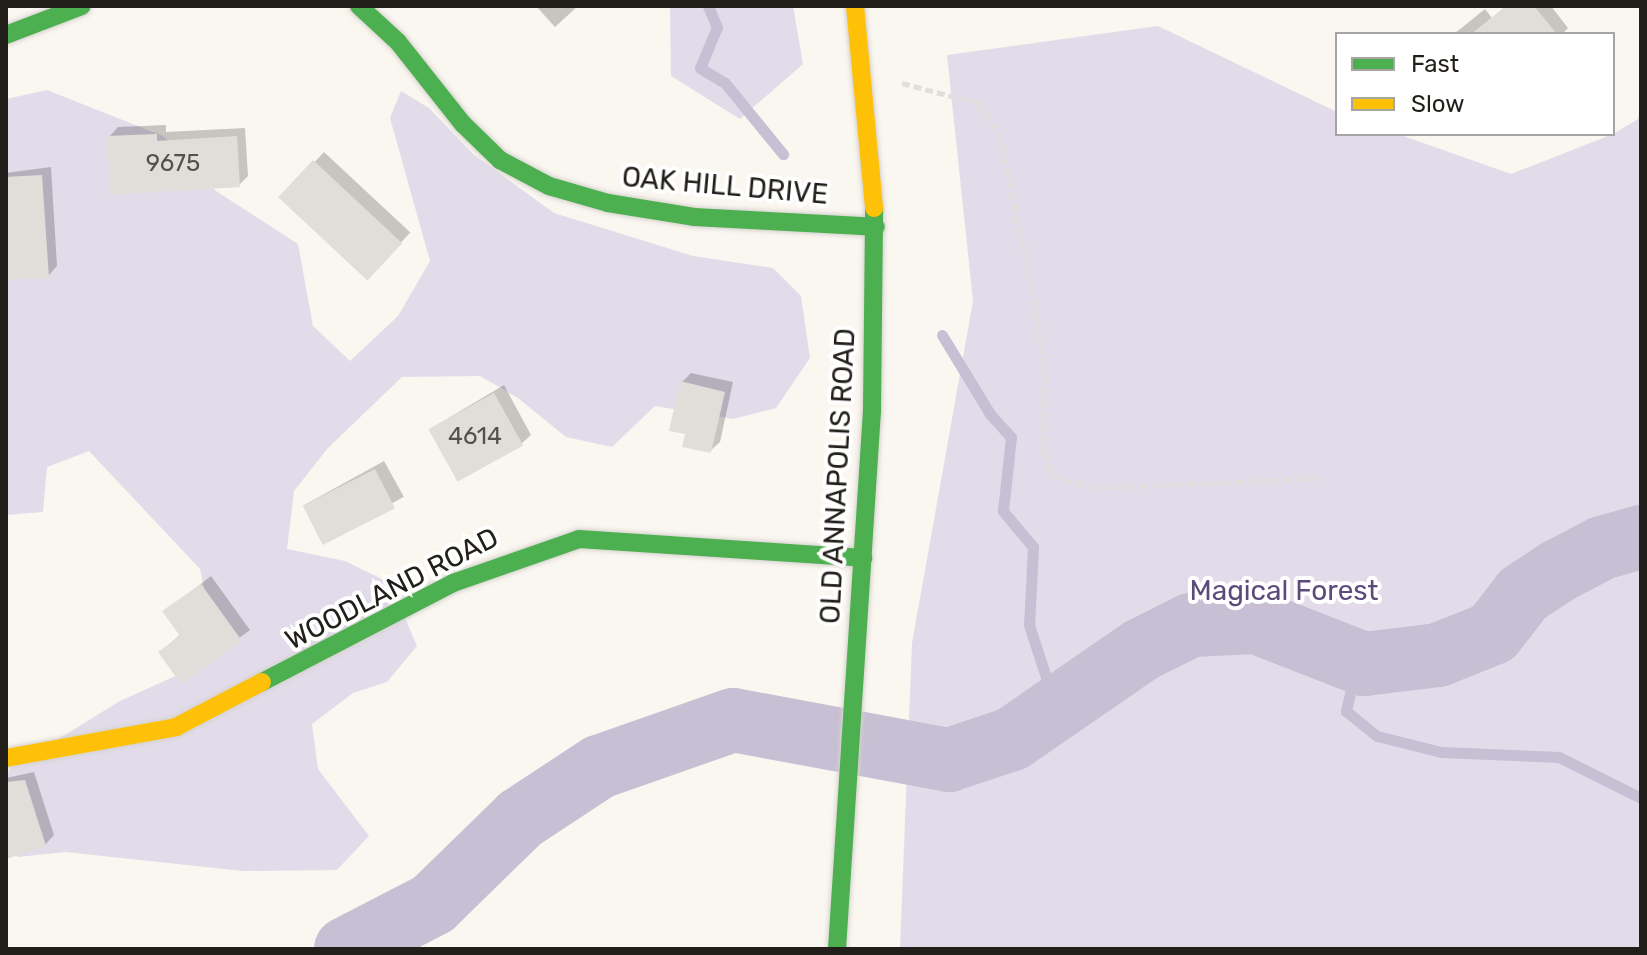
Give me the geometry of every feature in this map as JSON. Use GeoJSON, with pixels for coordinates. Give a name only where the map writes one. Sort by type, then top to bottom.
{"type":"FeatureCollection","features":[{"type":"Feature","properties":{"kind":"street"},"geometry":{"type":"LineString","coordinates":[[6,35],[82,6]]}},
{"type":"Feature","properties":{"kind":"street","name":"OAK HILL DRIVE"},"geometry":{"type":"LineString","coordinates":[[359,6],[398,42],[463,124],[500,160],[549,186],[608,203],[694,217],[876,227]]}},
{"type":"Feature","properties":{"kind":"street","name":"OLD ANNAPOLIS ROAD"},"geometry":{"type":"LineString","coordinates":[[837,949],[863,558],[876,227],[855,6]]}},
{"type":"Feature","properties":{"kind":"street","name":"WOODLAND ROAD"},"geometry":{"type":"LineString","coordinates":[[6,758],[176,727],[453,583],[579,539],[863,558]]}},
{"type":"Feature","properties":{"kind":"path"},"geometry":{"type":"LineString","coordinates":[[862,76],[978,103],[999,133],[1036,310],[1045,374],[1044,453],[1053,476],[1092,488],[1322,478]]}},
{"type":"Feature","properties":{"kind":"green space"},"geometry":{"type":"Polygon","coordinates":[[[670,6],[793,6],[803,64],[740,119],[671,76],[670,6]]]}},
{"type":"Feature","properties":{"kind":"green space","name":"Magical Forest"},"geometry":{"type":"Polygon","coordinates":[[[1158,26],[1335,111],[1335,136],[1404,136],[1511,174],[1608,136],[1615,136],[1615,133],[1638,119],[1641,106],[1641,949],[900,949],[912,643],[973,301],[947,55],[1158,26]]]}},
{"type":"Feature","properties":{"kind":"green space"},"geometry":{"type":"Polygon","coordinates":[[[47,90],[163,136],[216,191],[298,244],[313,326],[350,361],[398,316],[430,261],[390,118],[401,91],[429,108],[473,154],[554,213],[693,256],[773,268],[801,296],[810,358],[776,408],[733,419],[655,406],[612,447],[566,437],[518,398],[480,376],[402,377],[328,448],[294,491],[287,549],[345,561],[390,583],[417,646],[387,682],[353,693],[312,724],[318,769],[369,836],[337,870],[243,871],[65,852],[18,857],[6,844],[6,775],[11,768],[120,701],[184,672],[214,636],[200,569],[89,451],[47,467],[43,512],[6,515],[6,99],[47,90]]]}},
{"type":"Feature","properties":{"kind":"building"},"geometry":{"type":"Polygon","coordinates":[[[1506,6],[1534,6],[1555,32],[1474,32],[1506,6]]]}},
{"type":"Feature","properties":{"kind":"building"},"geometry":{"type":"Polygon","coordinates":[[[157,134],[157,141],[237,136],[240,187],[110,195],[107,136],[157,134]]]}},
{"type":"Feature","properties":{"kind":"building"},"geometry":{"type":"Polygon","coordinates":[[[313,160],[402,243],[367,281],[278,197],[313,160]]]}},
{"type":"Feature","properties":{"kind":"building"},"geometry":{"type":"Polygon","coordinates":[[[42,175],[49,278],[6,280],[6,177],[42,175]]]}},
{"type":"Feature","properties":{"kind":"building"},"geometry":{"type":"Polygon","coordinates":[[[680,381],[725,392],[711,453],[682,447],[685,434],[669,431],[680,381]]]}},
{"type":"Feature","properties":{"kind":"building"},"geometry":{"type":"Polygon","coordinates":[[[494,393],[523,445],[457,482],[428,429],[494,393]]]}},
{"type":"Feature","properties":{"kind":"building"},"geometry":{"type":"Polygon","coordinates":[[[375,469],[395,508],[323,545],[303,506],[375,469]]]}},
{"type":"Feature","properties":{"kind":"building"},"geometry":{"type":"Polygon","coordinates":[[[201,584],[242,641],[181,684],[158,652],[180,636],[162,611],[201,584]]]}},
{"type":"Feature","properties":{"kind":"building"},"geometry":{"type":"Polygon","coordinates":[[[25,780],[46,846],[6,859],[6,782],[25,780]]]}},
{"type":"Feature","properties":{"kind":"waterway"},"geometry":{"type":"LineString","coordinates":[[708,6],[717,27],[700,68],[725,83],[783,154]]}},
{"type":"Feature","properties":{"kind":"waterway"},"geometry":{"type":"LineString","coordinates":[[942,335],[990,414],[1011,437],[1003,511],[1033,547],[1029,625],[1057,711]]}},
{"type":"Feature","properties":{"kind":"waterway"},"geometry":{"type":"LineString","coordinates":[[346,949],[433,904],[520,819],[599,767],[733,720],[949,760],[1012,739],[1141,650],[1191,625],[1256,622],[1364,664],[1438,655],[1493,633],[1523,594],[1558,571],[1602,548],[1641,537]]}},
{"type":"Feature","properties":{"kind":"waterway"},"geometry":{"type":"LineString","coordinates":[[1344,656],[1351,689],[1346,711],[1377,736],[1441,752],[1559,757],[1641,798]]}},
{"type":"Feature","properties":{"kind":"traffic: fast"},"geometry":{"type":"LineString","coordinates":[[6,35],[82,6]]}},
{"type":"Feature","properties":{"kind":"traffic: fast"},"geometry":{"type":"LineString","coordinates":[[359,6],[398,42],[463,124],[500,160],[549,186],[608,203],[694,217],[876,227]]}},
{"type":"Feature","properties":{"kind":"traffic: fast"},"geometry":{"type":"LineString","coordinates":[[837,949],[872,411],[874,208]]}},
{"type":"Feature","properties":{"kind":"traffic: fast"},"geometry":{"type":"LineString","coordinates":[[262,682],[453,583],[579,539],[863,558]]}},
{"type":"Feature","properties":{"kind":"traffic: slow"},"geometry":{"type":"LineString","coordinates":[[855,6],[874,208]]}},
{"type":"Feature","properties":{"kind":"traffic: slow"},"geometry":{"type":"LineString","coordinates":[[6,758],[176,727],[262,682]]}}]}
